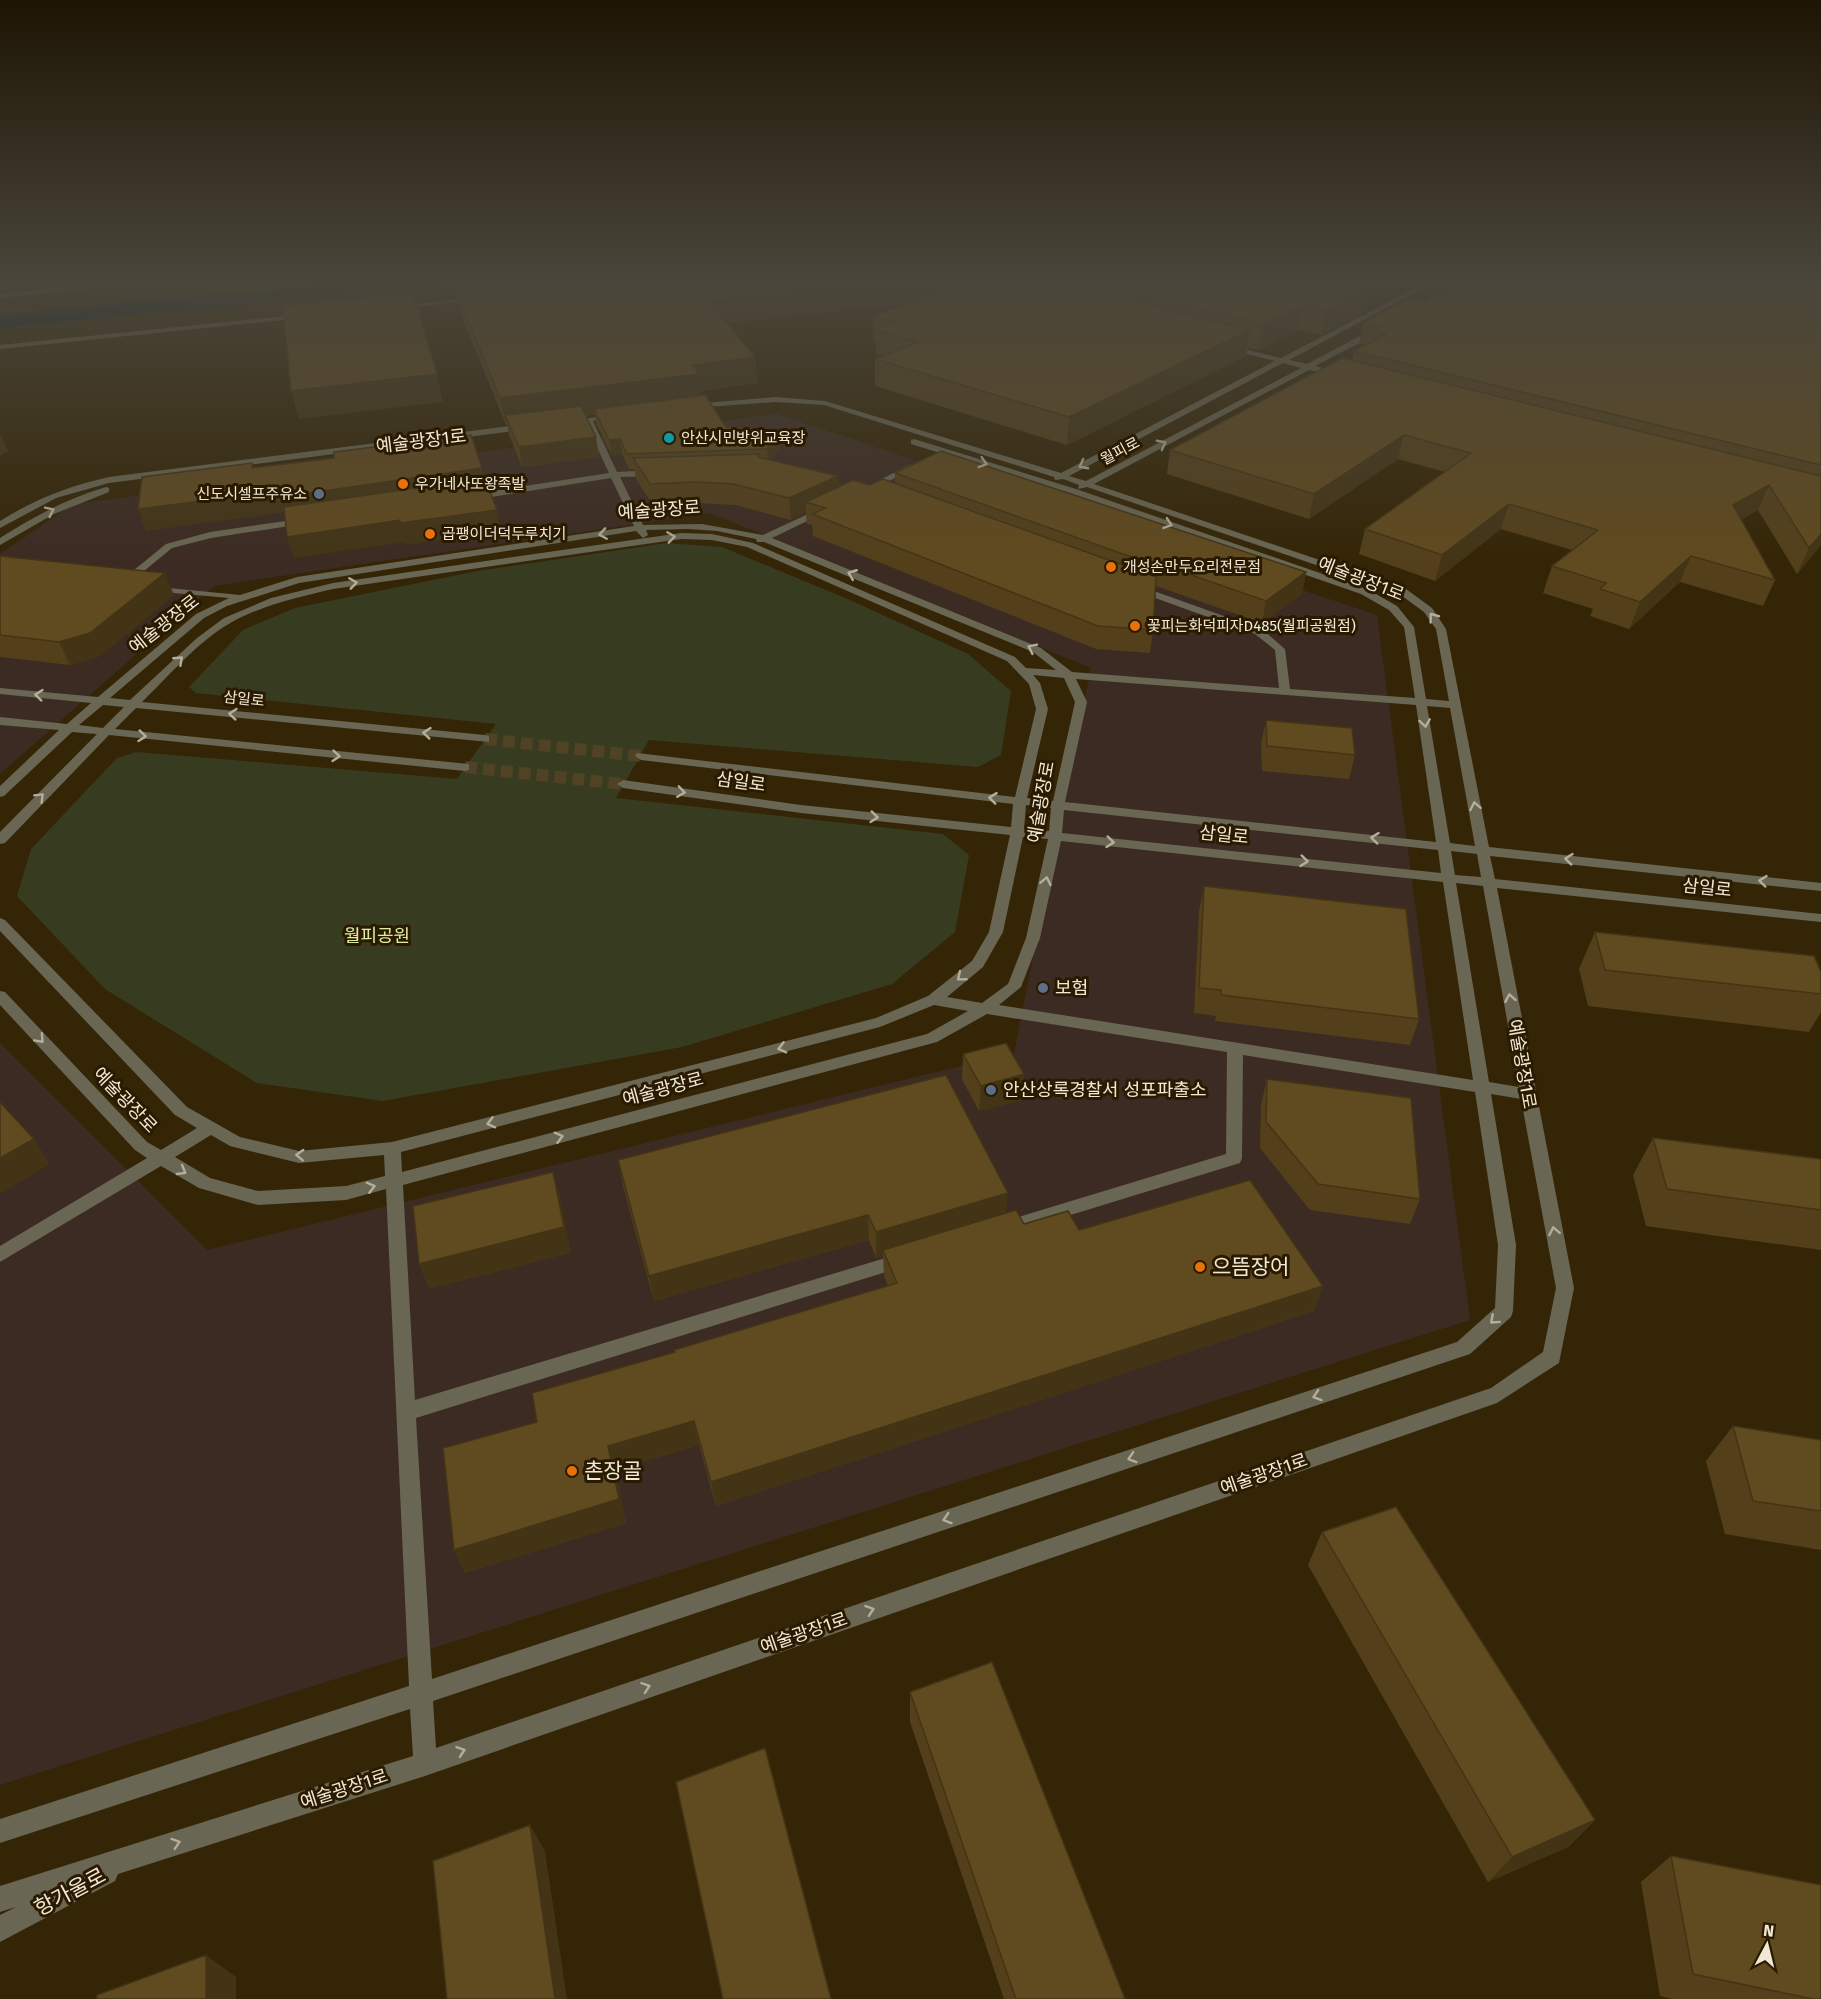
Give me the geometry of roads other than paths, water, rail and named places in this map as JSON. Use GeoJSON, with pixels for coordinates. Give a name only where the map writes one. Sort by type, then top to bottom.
{"type":"FeatureCollection","features":[{"type":"Feature","properties":{"kind":"street","name":"월피로"},"geometry":{"type":"LineString","coordinates":[[1048,483],[1253,375]]}},
{"type":"Feature","properties":{"kind":"street","name":"월피로"},"geometry":{"type":"LineString","coordinates":[[1073,491],[1293,375]]}},
{"type":"Feature","properties":{"kind":"street"},"geometry":{"type":"LineString","coordinates":[[1340,375],[1354,379]]}},
{"type":"Feature","properties":{"kind":"street","name":"예술광장1로"},"geometry":{"type":"LineString","coordinates":[[0,1831],[421,1694],[1463,1348],[1504,1311],[1507,1245],[1483,1087],[1409,627],[1393,608],[1365,592],[1073,491],[939,454],[804,408],[775,406],[683,412],[761,398],[798,398],[841,407],[958,446],[1062,476],[1402,591],[1428,610],[1441,629],[1565,1288],[1552,1357],[1497,1394],[424,1764],[0,1899]]}},
{"type":"Feature","properties":{"kind":"street","name":"예술광장1로"},"geometry":{"type":"LineString","coordinates":[[0,525],[40,500],[71,488],[109,480],[625,419]]}},
{"type":"Feature","properties":{"kind":"street"},"geometry":{"type":"LineString","coordinates":[[590,424],[646,541]]}},
{"type":"Feature","properties":{"kind":"street","name":"예술광장1로"},"geometry":{"type":"LineString","coordinates":[[0,542],[45,513],[75,499],[109,489],[533,436]]}},
{"type":"Feature","properties":{"kind":"street"},"geometry":{"type":"LineString","coordinates":[[939,454],[958,446]]}},
{"type":"Feature","properties":{"kind":"street"},"geometry":{"type":"LineString","coordinates":[[856,490],[867,489],[925,461]]}},
{"type":"Feature","properties":{"kind":"street"},"geometry":{"type":"LineString","coordinates":[[465,498],[615,476],[662,472]]}},
{"type":"Feature","properties":{"kind":"street"},"geometry":{"type":"LineString","coordinates":[[867,489],[878,493]]}},
{"type":"Feature","properties":{"kind":"street"},"geometry":{"type":"LineString","coordinates":[[750,545],[836,504]]}},
{"type":"Feature","properties":{"kind":"street"},"geometry":{"type":"LineString","coordinates":[[275,600],[126,585],[169,546],[210,535],[314,520]]}},
{"type":"Feature","properties":{"kind":"street","name":"예술광장로"},"geometry":{"type":"LineString","coordinates":[[0,793],[69,728],[200,616],[223,604],[297,580],[640,528],[681,525],[723,527],[764,538],[1037,650],[1068,674],[1081,702],[1058,805],[1055,837],[1033,938],[1014,987],[985,1008],[932,1038],[346,1193],[258,1198],[205,1184],[141,1146],[0,996]]}},
{"type":"Feature","properties":{"kind":"street","name":"예술광장로"},"geometry":{"type":"LineString","coordinates":[[0,840],[105,732],[201,640],[228,620],[275,600],[333,586],[681,536],[712,537],[750,545],[1011,659],[1034,683],[1042,709],[1020,801],[1017,832],[996,932],[978,964],[933,1000],[880,1022],[392,1148],[299,1157],[236,1142],[210,1128],[181,1111],[0,923]]}},
{"type":"Feature","properties":{"kind":"street"},"geometry":{"type":"LineString","coordinates":[[1125,583],[1259,632],[1280,649],[1285,692]]}},
{"type":"Feature","properties":{"kind":"street"},"geometry":{"type":"LineString","coordinates":[[1022,671],[1456,705]]}},
{"type":"Feature","properties":{"kind":"street","name":"삼일로"},"geometry":{"type":"LineString","coordinates":[[0,690],[485,739]]}},
{"type":"Feature","properties":{"kind":"street"},"geometry":{"type":"LineString","coordinates":[[0,721],[465,767]]}},
{"type":"Feature","properties":{"kind":"street","name":"삼일로"},"geometry":{"type":"LineString","coordinates":[[641,756],[1020,801],[1821,887]]}},
{"type":"Feature","properties":{"kind":"street","name":"삼일로"},"geometry":{"type":"LineString","coordinates":[[623,784],[801,808],[1055,837],[1821,918]]}},
{"type":"Feature","properties":{"kind":"street"},"geometry":{"type":"LineString","coordinates":[[933,1000],[1527,1094]]}},
{"type":"Feature","properties":{"kind":"street"},"geometry":{"type":"LineString","coordinates":[[984,1235],[1234,1158],[1236,1048]]}},
{"type":"Feature","properties":{"kind":"street"},"geometry":{"type":"LineString","coordinates":[[0,1255],[210,1128]]}},
{"type":"Feature","properties":{"kind":"street"},"geometry":{"type":"LineString","coordinates":[[392,1148],[424,1764]]}},
{"type":"Feature","properties":{"kind":"street"},"geometry":{"type":"LineString","coordinates":[[406,1412],[916,1256]]}},
{"type":"Feature","properties":{"kind":"street","name":"항가울로"},"geometry":{"type":"LineString","coordinates":[[0,1929],[139,1854]]}},
{"type":"Feature","properties":{"kind":"tunnel"},"geometry":{"type":"LineString","coordinates":[[485,739],[641,756]]}},
{"type":"Feature","properties":{"kind":"tunnel"},"geometry":{"type":"LineString","coordinates":[[465,767],[623,784]]}},
{"type":"Feature","properties":{"kind":"place","name":"안산시민방위교육장"},"geometry":{"type":"Point","coordinates":[669,438]}},
{"type":"Feature","properties":{"kind":"place","name":"우가네사또왕족발"},"geometry":{"type":"Point","coordinates":[403,484]}},
{"type":"Feature","properties":{"kind":"place","name":"신도시셀프주유소"},"geometry":{"type":"Point","coordinates":[319,494]}},
{"type":"Feature","properties":{"kind":"place","name":"곱팽이더덕두루치기"},"geometry":{"type":"Point","coordinates":[430,534]}},
{"type":"Feature","properties":{"kind":"place","name":"개성손만두요리전문점"},"geometry":{"type":"Point","coordinates":[1111,567]}},
{"type":"Feature","properties":{"kind":"place","name":"꽃피는화덕피자D485(월피공원점)"},"geometry":{"type":"Point","coordinates":[1135,626]}},
{"type":"Feature","properties":{"kind":"place","name":"보험"},"geometry":{"type":"Point","coordinates":[1043,988]}},
{"type":"Feature","properties":{"kind":"place","name":"안산상록경찰서 성포파출소"},"geometry":{"type":"Point","coordinates":[991,1090]}},
{"type":"Feature","properties":{"kind":"place","name":"으뜸장어"},"geometry":{"type":"Point","coordinates":[1200,1267]}},
{"type":"Feature","properties":{"kind":"place","name":"촌장골"},"geometry":{"type":"Point","coordinates":[572,1471]}},
{"type":"Feature","properties":{"kind":"park label","name":"월피공원"},"geometry":{"type":"Point","coordinates":[377,936]}}]}
